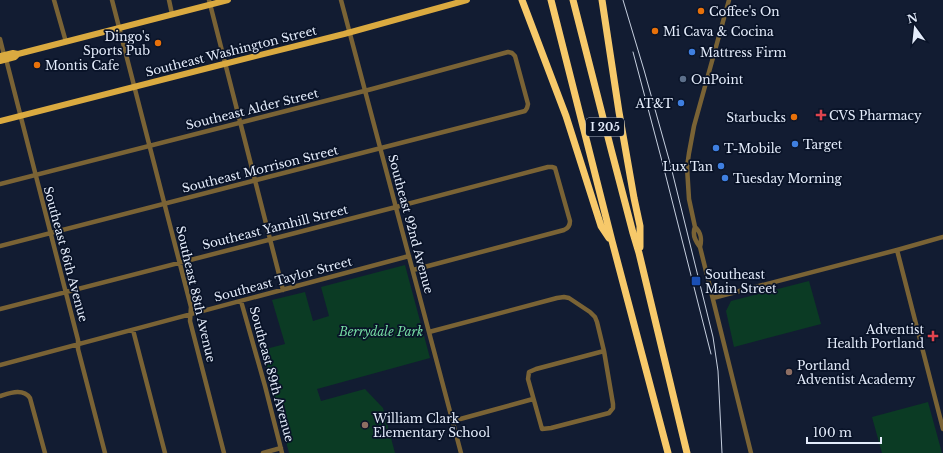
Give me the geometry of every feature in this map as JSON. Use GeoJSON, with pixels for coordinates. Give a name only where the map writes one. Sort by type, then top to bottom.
{"type":"FeatureCollection","features":[{"type":"Feature","properties":{"kind":"highway"},"geometry":{"type":"LineString","coordinates":[[522,0],[566,116],[601,226],[612,241]]}},
{"type":"Feature","properties":{"kind":"highway","name":"I 205"},"geometry":{"type":"LineString","coordinates":[[551,0],[612,241],[668,453]]}},
{"type":"Feature","properties":{"kind":"highway","name":"I 205"},"geometry":{"type":"LineString","coordinates":[[573,0],[633,233],[640,253],[687,453]]}},
{"type":"Feature","properties":{"kind":"highway"},"geometry":{"type":"LineString","coordinates":[[602,0],[619,112],[640,226],[640,253]]}},
{"type":"Feature","properties":{"kind":"main road"},"geometry":{"type":"LineString","coordinates":[[2,58],[15,57],[18,54],[172,14],[210,2],[228,0]]}},
{"type":"Feature","properties":{"kind":"main road","name":"Southeast Washington Street"},"geometry":{"type":"LineString","coordinates":[[0,122],[467,0]]}},
{"type":"Feature","properties":{"kind":"street"},"geometry":{"type":"LineString","coordinates":[[54,0],[66,42]]}},
{"type":"Feature","properties":{"kind":"street","name":"Southeast 88th Avenue"},"geometry":{"type":"LineString","coordinates":[[112,0],[191,308],[190,321],[224,453]]}},
{"type":"Feature","properties":{"kind":"street"},"geometry":{"type":"LineString","coordinates":[[168,0],[172,14]]}},
{"type":"Feature","properties":{"kind":"street","name":"Southeast 92nd Avenue"},"geometry":{"type":"LineString","coordinates":[[341,0],[461,453]]}},
{"type":"Feature","properties":{"kind":"street"},"geometry":{"type":"LineString","coordinates":[[729,0],[694,126],[689,153],[688,184],[689,199],[695,227],[699,230],[702,241],[700,247],[751,453]]}},
{"type":"Feature","properties":{"kind":"street"},"geometry":{"type":"LineString","coordinates":[[210,2],[284,290]]}},
{"type":"Feature","properties":{"kind":"street","name":"Southeast 86th Avenue"},"geometry":{"type":"LineString","coordinates":[[0,39],[2,58],[20,116],[51,233],[78,340],[78,349],[105,453]]}},
{"type":"Feature","properties":{"kind":"street","name":"Southeast Alder Street"},"geometry":{"type":"LineString","coordinates":[[0,184],[372,89],[508,52],[515,56],[528,102],[528,106],[525,111]]}},
{"type":"Feature","properties":{"kind":"street","name":"Southeast Morrison Street"},"geometry":{"type":"LineString","coordinates":[[0,246],[525,111]]}},
{"type":"Feature","properties":{"kind":"street","name":"Southeast Yamhill Street"},"geometry":{"type":"LineString","coordinates":[[0,309],[548,167],[555,168],[570,220],[570,225],[568,228],[413,270]]}},
{"type":"Feature","properties":{"kind":"street"},"geometry":{"type":"LineString","coordinates":[[713,298],[943,237]]}},
{"type":"Feature","properties":{"kind":"street"},"geometry":{"type":"LineString","coordinates":[[897,250],[943,429]]}},
{"type":"Feature","properties":{"kind":"street","name":"Southeast Taylor Street"},"geometry":{"type":"LineString","coordinates":[[0,365],[409,256]]}},
{"type":"Feature","properties":{"kind":"street"},"geometry":{"type":"LineString","coordinates":[[429,332],[564,297],[569,298],[590,312],[597,322],[604,351],[613,404],[611,411],[609,413],[542,429],[528,378],[529,372],[604,351]]}},
{"type":"Feature","properties":{"kind":"street","name":"Southeast 89th Avenue"},"geometry":{"type":"LineString","coordinates":[[241,301],[282,450]]}},
{"type":"Feature","properties":{"kind":"street"},"geometry":{"type":"LineString","coordinates":[[133,330],[166,453]]}},
{"type":"Feature","properties":{"kind":"street"},"geometry":{"type":"LineString","coordinates":[[0,396],[12,392],[27,394],[30,398],[45,453]]}},
{"type":"Feature","properties":{"kind":"street"},"geometry":{"type":"LineString","coordinates":[[453,421],[534,400]]}},
{"type":"Feature","properties":{"kind":"street"},"geometry":{"type":"LineString","coordinates":[[263,453],[282,450]]}},
{"type":"Feature","properties":{"kind":"green space","name":"Berrydale Park"},"geometry":{"type":"Polygon","coordinates":[[[405,265],[430,358],[317,389],[321,401],[365,389],[383,408],[395,453],[289,453],[262,350],[285,344],[272,300],[305,292],[313,321],[329,316],[321,287],[405,265]]]}},
{"type":"Feature","properties":{"kind":"green space"},"geometry":{"type":"Polygon","coordinates":[[[809,281],[821,324],[734,347],[726,311],[731,301],[809,281]]]}},
{"type":"Feature","properties":{"kind":"green space"},"geometry":{"type":"Polygon","coordinates":[[[928,402],[942,453],[882,453],[872,417],[928,402]]]}},
{"type":"Feature","properties":{"kind":"tram line"},"geometry":{"type":"LineString","coordinates":[[623,0],[670,163],[713,337],[718,371],[722,453]]}},
{"type":"Feature","properties":{"kind":"tram line"},"geometry":{"type":"LineString","coordinates":[[633,52],[711,354]]}},
{"type":"Feature","properties":{"kind":"place","name":"Coffee's On"},"geometry":{"type":"Point","coordinates":[701,11]}},
{"type":"Feature","properties":{"kind":"place","name":"Mi Cava & Cocina"},"geometry":{"type":"Point","coordinates":[655,31]}},
{"type":"Feature","properties":{"kind":"place","name":"Dingo's Sports Pub"},"geometry":{"type":"Point","coordinates":[158,43]}},
{"type":"Feature","properties":{"kind":"place","name":"Mattress Firm"},"geometry":{"type":"Point","coordinates":[692,52]}},
{"type":"Feature","properties":{"kind":"place","name":"Montis Cafe"},"geometry":{"type":"Point","coordinates":[37,65]}},
{"type":"Feature","properties":{"kind":"place","name":"OnPoint"},"geometry":{"type":"Point","coordinates":[683,79]}},
{"type":"Feature","properties":{"kind":"place","name":"AT&T"},"geometry":{"type":"Point","coordinates":[681,103]}},
{"type":"Feature","properties":{"kind":"place","name":"CVS Pharmacy"},"geometry":{"type":"Point","coordinates":[821,115]}},
{"type":"Feature","properties":{"kind":"place","name":"Starbucks"},"geometry":{"type":"Point","coordinates":[794,117]}},
{"type":"Feature","properties":{"kind":"place","name":"Target"},"geometry":{"type":"Point","coordinates":[795,144]}},
{"type":"Feature","properties":{"kind":"place","name":"T-Mobile"},"geometry":{"type":"Point","coordinates":[716,148]}},
{"type":"Feature","properties":{"kind":"place","name":"Lux Tan"},"geometry":{"type":"Point","coordinates":[721,166]}},
{"type":"Feature","properties":{"kind":"place","name":"Tuesday Morning"},"geometry":{"type":"Point","coordinates":[725,178]}},
{"type":"Feature","properties":{"kind":"place","name":"Southeast Main Street"},"geometry":{"type":"Point","coordinates":[696,281]}},
{"type":"Feature","properties":{"kind":"place","name":"Adventist Health Portland"},"geometry":{"type":"Point","coordinates":[933,336]}},
{"type":"Feature","properties":{"kind":"place","name":"Portland Adventist Academy"},"geometry":{"type":"Point","coordinates":[789,372]}},
{"type":"Feature","properties":{"kind":"place","name":"William Clark Elementary School"},"geometry":{"type":"Point","coordinates":[365,425]}}]}
